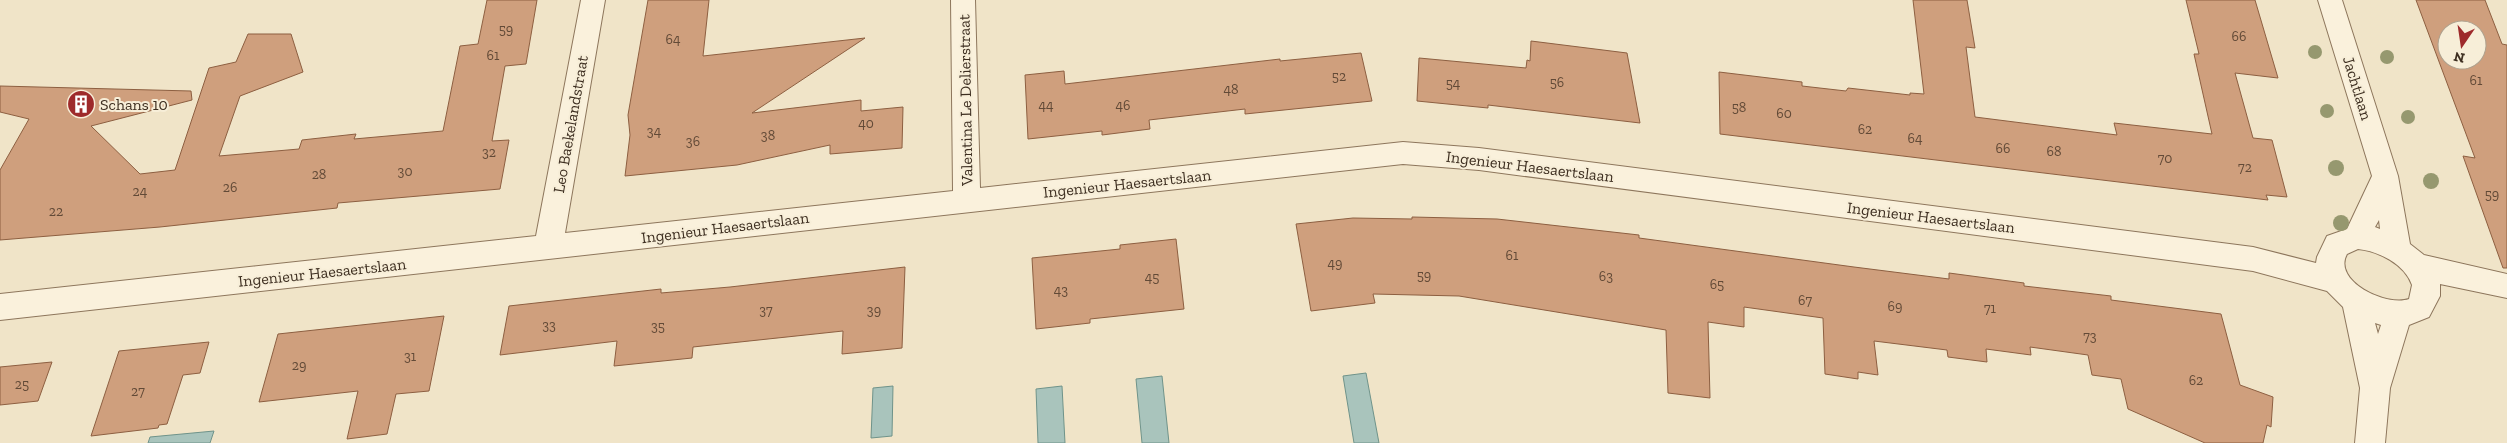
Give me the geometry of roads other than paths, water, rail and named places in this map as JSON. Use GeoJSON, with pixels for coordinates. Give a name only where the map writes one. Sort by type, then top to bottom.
{"type":"FeatureCollection","features":[{"type":"Feature","properties":{"kind":"street","name":"Leo Baekelandstraat"},"geometry":{"type":"LineString","coordinates":[[548,248],[593,0]]}},
{"type":"Feature","properties":{"kind":"street","name":"Valentina Le Delierstraat"},"geometry":{"type":"LineString","coordinates":[[963,0],[967,200]]}},
{"type":"Feature","properties":{"kind":"street","name":"Jachtlaan"},"geometry":{"type":"LineString","coordinates":[[2330,0],[2385,176],[2406,258],[2424,279],[2426,293]]}},
{"type":"Feature","properties":{"kind":"street","name":"Ingenieur Haesaertslaan"},"geometry":{"type":"LineString","coordinates":[[0,307],[1403,153],[1479,159],[2253,259],[2341,280]]}},
{"type":"Feature","properties":{"kind":"street"},"geometry":{"type":"LineString","coordinates":[[2357,237],[2385,176]]}},
{"type":"Feature","properties":{"kind":"street"},"geometry":{"type":"LineString","coordinates":[[2375,388],[2341,280],[2337,245],[2357,237],[2378,240],[2406,258],[2507,286]]}},
{"type":"Feature","properties":{"kind":"street"},"geometry":{"type":"LineString","coordinates":[[2341,280],[2375,311],[2398,315],[2419,308],[2426,293],[2507,291]]}},
{"type":"Feature","properties":{"kind":"street"},"geometry":{"type":"LineString","coordinates":[[2370,443],[2375,388],[2398,315]]}},
{"type":"Feature","properties":{"kind":"water"},"geometry":{"type":"Polygon","coordinates":[[[1366,373],[1379,443],[1354,443],[1343,376],[1366,373]]]}},
{"type":"Feature","properties":{"kind":"water"},"geometry":{"type":"Polygon","coordinates":[[[1162,376],[1169,443],[1142,443],[1136,379],[1162,376]]]}},
{"type":"Feature","properties":{"kind":"water"},"geometry":{"type":"Polygon","coordinates":[[[893,386],[892,436],[871,438],[873,388],[893,386]]]}},
{"type":"Feature","properties":{"kind":"water"},"geometry":{"type":"Polygon","coordinates":[[[1062,386],[1065,443],[1038,443],[1036,389],[1062,386]]]}},
{"type":"Feature","properties":{"kind":"water"},"geometry":{"type":"Polygon","coordinates":[[[214,431],[210,443],[148,443],[150,437],[214,431]]]}},
{"type":"Feature","properties":{"kind":"place","name":"Schans 10"},"geometry":{"type":"Point","coordinates":[81,104]}}]}
